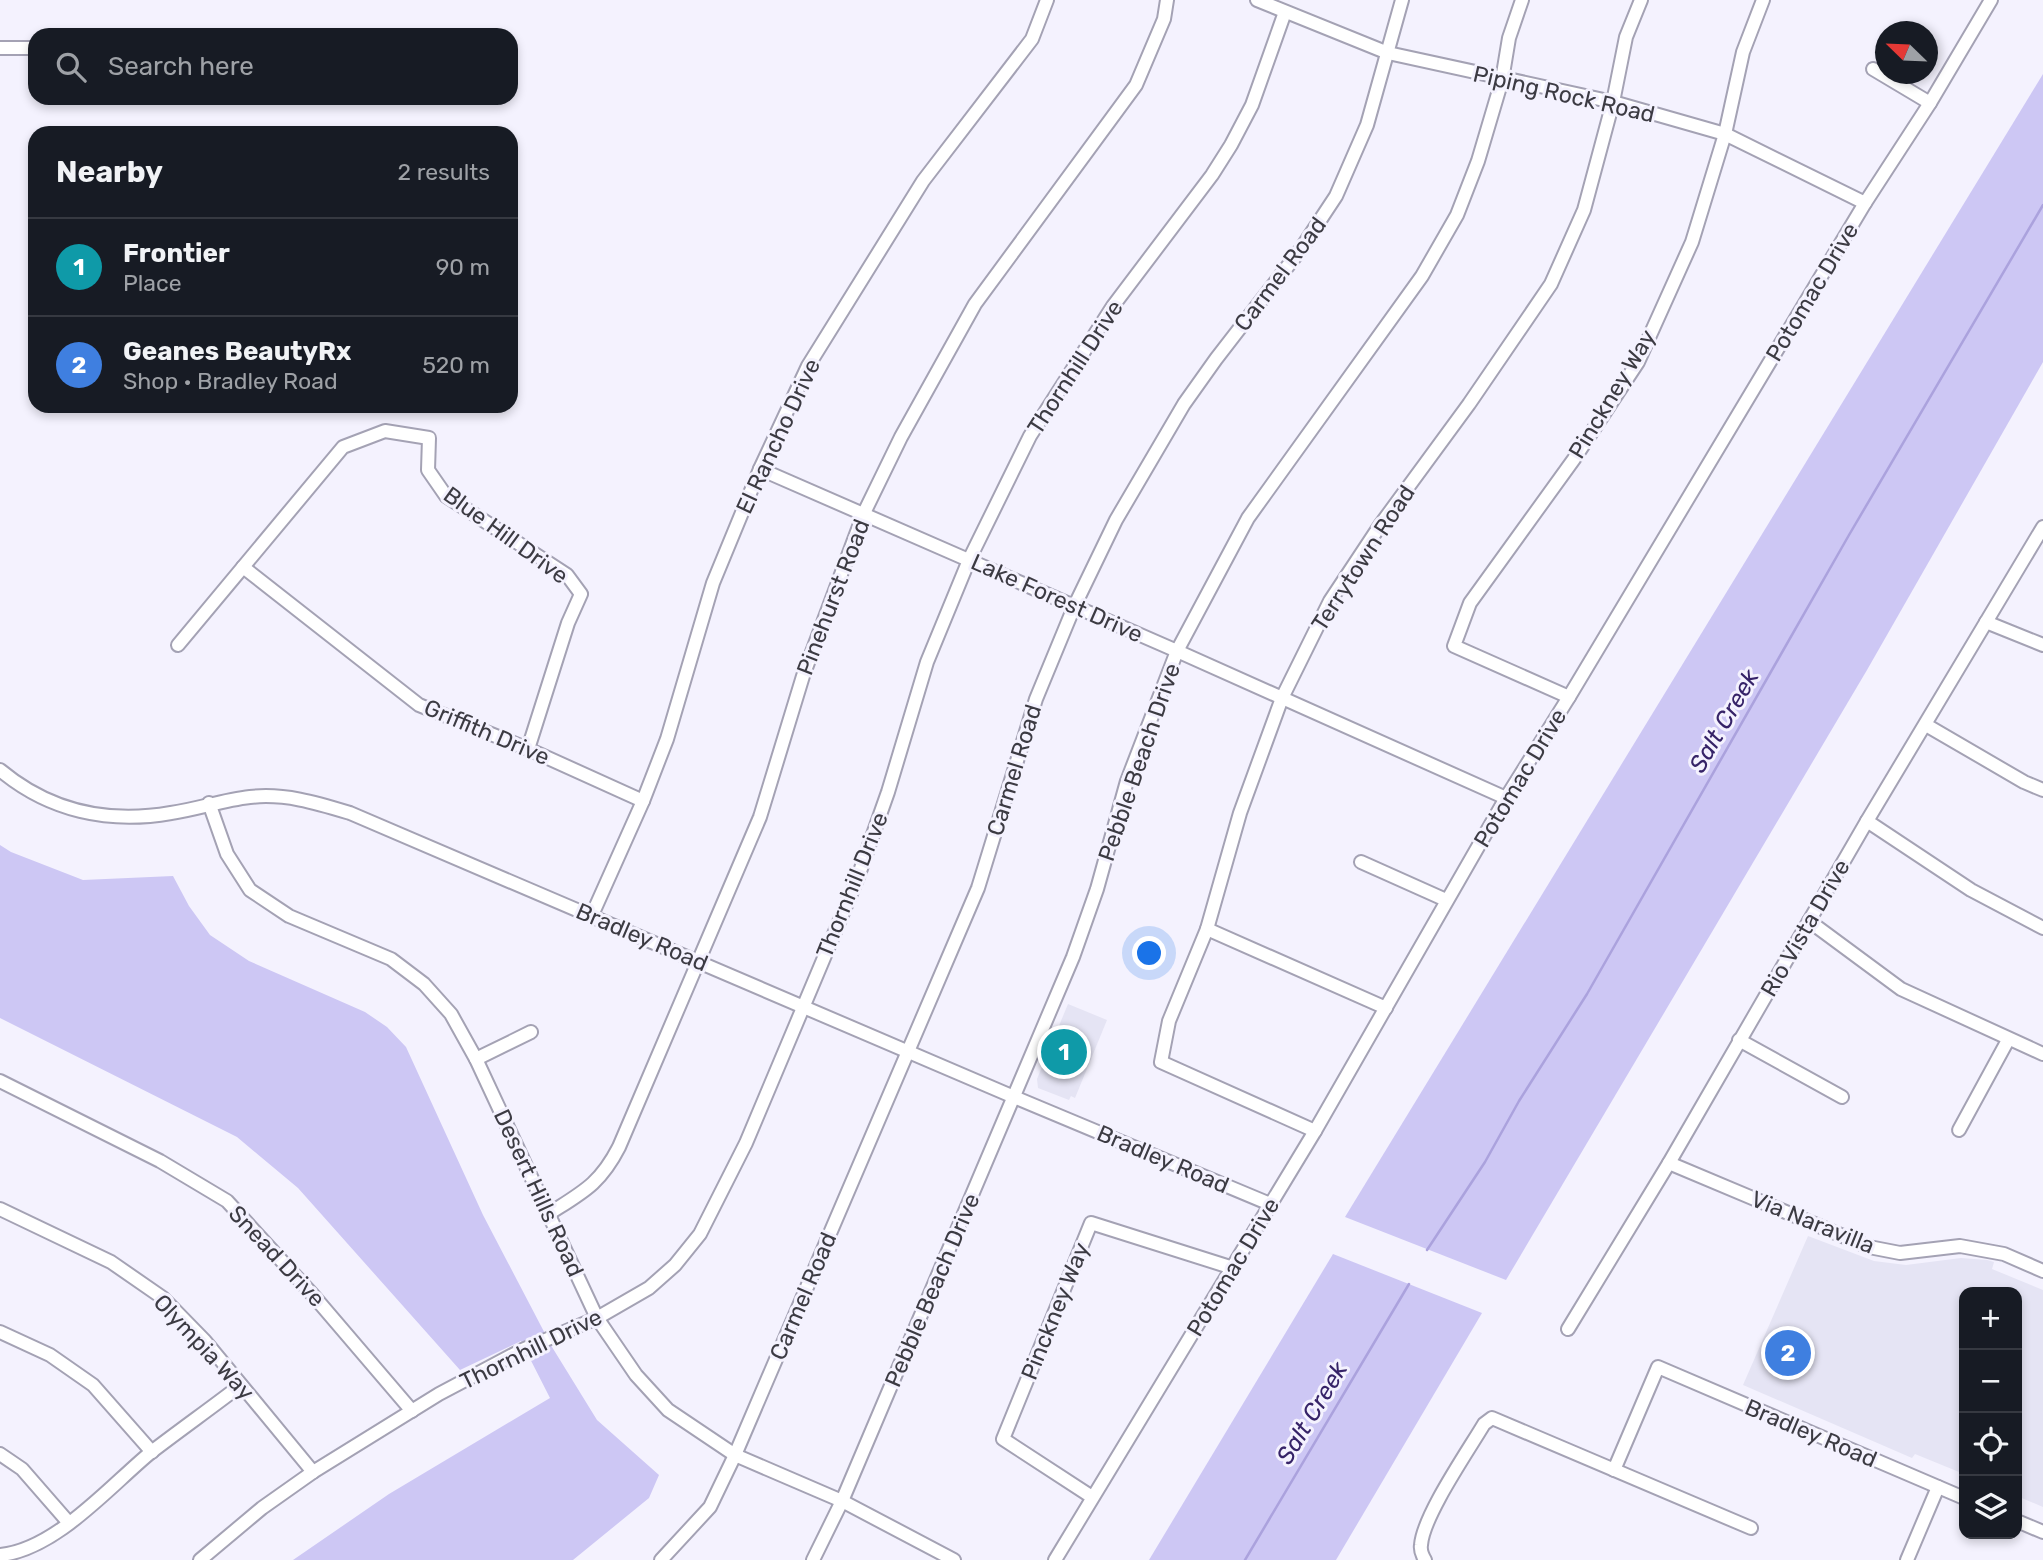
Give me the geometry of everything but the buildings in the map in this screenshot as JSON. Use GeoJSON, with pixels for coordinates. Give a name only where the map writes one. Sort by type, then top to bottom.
{"type":"FeatureCollection","features":[{"type":"Feature","properties":{"kind":"street","name":"El Rancho Drive"},"geometry":{"type":"LineString","coordinates":[[592,915],[643,801],[667,739],[713,583],[760,469],[808,366],[923,181],[1031,39],[1047,0]]}},
{"type":"Feature","properties":{"kind":"street","name":"Pinehurst Road"},"geometry":{"type":"LineString","coordinates":[[550,1213],[593,1186],[608,1168],[760,817],[803,676],[864,513],[901,437],[975,304],[1136,85],[1164,19],[1167,0]]}},
{"type":"Feature","properties":{"kind":"street","name":"Piping Rock Road"},"geometry":{"type":"LineString","coordinates":[[1257,0],[1388,53],[1502,80],[1613,102],[1725,134],[1866,203]]}},
{"type":"Feature","properties":{"kind":"street","name":"Carmel Road"},"geometry":{"type":"LineString","coordinates":[[661,1560],[710,1507],[735,1455],[978,888],[1036,699],[1074,607],[1116,520],[1184,404],[1301,249],[1336,196],[1367,125],[1402,0]]}},
{"type":"Feature","properties":{"kind":"street","name":"Pebble Beach Drive"},"geometry":{"type":"LineString","coordinates":[[813,1560],[842,1501],[1073,957],[1097,889],[1127,780],[1177,651],[1248,518],[1423,276],[1457,215],[1478,161],[1502,80],[1509,38],[1522,0]]}},
{"type":"Feature","properties":{"kind":"street","name":"Terrytown Road"},"geometry":{"type":"LineString","coordinates":[[1315,1131],[1161,1062],[1169,1021],[1208,929],[1240,813],[1282,698],[1330,601],[1381,524],[1469,404],[1551,284],[1584,210],[1613,102],[1626,37],[1641,0]]}},
{"type":"Feature","properties":{"kind":"street","name":"Pinckney Way"},"geometry":{"type":"LineString","coordinates":[[1569,697],[1454,646],[1470,603],[1574,459],[1637,362],[1692,242],[1725,134],[1743,52],[1763,0]]}},
{"type":"Feature","properties":{"kind":"street","name":"Potomac Drive"},"geometry":{"type":"LineString","coordinates":[[1055,1560],[1315,1131],[1506,798],[1991,0]]}},
{"type":"Feature","properties":{"kind":"street","name":"Thornhill Drive"},"geometry":{"type":"LineString","coordinates":[[200,1560],[262,1508],[313,1472],[412,1411],[522,1350],[597,1318],[649,1288],[675,1265],[700,1234],[746,1143],[858,877],[888,792],[926,662],[969,560],[1037,425],[1113,306],[1212,175],[1231,145],[1252,105],[1285,12]]}},
{"type":"Feature","properties":{"kind":"street"},"geometry":{"type":"LineString","coordinates":[[0,48],[28,48]]}},
{"type":"Feature","properties":{"kind":"street"},"geometry":{"type":"LineString","coordinates":[[1874,69],[1930,103]]}},
{"type":"Feature","properties":{"kind":"street","name":"Blue Hill Drive"},"geometry":{"type":"LineString","coordinates":[[243,567],[343,447],[385,430],[429,438],[428,470],[446,496],[567,575],[581,594],[568,623],[528,749]]}},
{"type":"Feature","properties":{"kind":"street","name":"Lake Forest Drive"},"geometry":{"type":"LineString","coordinates":[[760,469],[1506,798]]}},
{"type":"Feature","properties":{"kind":"street","name":"Rio Vista Drive"},"geometry":{"type":"LineString","coordinates":[[1568,1329],[1669,1163],[1867,821],[2043,527]]}},
{"type":"Feature","properties":{"kind":"street"},"geometry":{"type":"LineString","coordinates":[[178,645],[243,567]]}},
{"type":"Feature","properties":{"kind":"street","name":"Griffith Drive"},"geometry":{"type":"LineString","coordinates":[[243,567],[419,705],[528,749],[643,801]]}},
{"type":"Feature","properties":{"kind":"street"},"geometry":{"type":"LineString","coordinates":[[1986,622],[2043,645]]}},
{"type":"Feature","properties":{"kind":"street"},"geometry":{"type":"LineString","coordinates":[[1926,724],[2024,782],[2043,790]]}},
{"type":"Feature","properties":{"kind":"street","name":"Bradley Road"},"geometry":{"type":"LineString","coordinates":[[0,770],[22,789],[54,804],[83,812],[134,818],[173,813],[209,803],[273,796],[317,803],[350,813],[1014,1097],[1270,1203]]}},
{"type":"Feature","properties":{"kind":"street","name":"Desert Hills Road"},"geometry":{"type":"LineString","coordinates":[[209,803],[227,854],[250,890],[289,916],[391,959],[424,984],[452,1013],[550,1213],[597,1318],[636,1375],[668,1410],[735,1455],[842,1501],[954,1560]]}},
{"type":"Feature","properties":{"kind":"street"},"geometry":{"type":"LineString","coordinates":[[1867,821],[1971,890],[2043,928]]}},
{"type":"Feature","properties":{"kind":"street"},"geometry":{"type":"LineString","coordinates":[[1361,862],[1446,900]]}},
{"type":"Feature","properties":{"kind":"street"},"geometry":{"type":"LineString","coordinates":[[1810,921],[1900,989],[2043,1054]]}},
{"type":"Feature","properties":{"kind":"street"},"geometry":{"type":"LineString","coordinates":[[1208,929],[1386,1008]]}},
{"type":"Feature","properties":{"kind":"street"},"geometry":{"type":"LineString","coordinates":[[476,1059],[531,1032]]}},
{"type":"Feature","properties":{"kind":"street"},"geometry":{"type":"LineString","coordinates":[[1739,1040],[1842,1097]]}},
{"type":"Feature","properties":{"kind":"street"},"geometry":{"type":"LineString","coordinates":[[1959,1130],[2008,1040]]}},
{"type":"Feature","properties":{"kind":"street","name":"Snead Drive"},"geometry":{"type":"LineString","coordinates":[[0,1081],[160,1161],[227,1201],[313,1293],[412,1411]]}},
{"type":"Feature","properties":{"kind":"street","name":"Via Naravilla"},"geometry":{"type":"LineString","coordinates":[[1669,1163],[1868,1247],[1900,1253],[1960,1246],[2004,1255],[2043,1271]]}},
{"type":"Feature","properties":{"kind":"street","name":"Olympia Way"},"geometry":{"type":"LineString","coordinates":[[0,1209],[111,1262],[163,1298],[205,1341],[313,1472]]}},
{"type":"Feature","properties":{"kind":"street","name":"Pinckney Way"},"geometry":{"type":"LineString","coordinates":[[1093,1497],[1003,1439],[1091,1223],[1233,1268]]}},
{"type":"Feature","properties":{"kind":"street"},"geometry":{"type":"LineString","coordinates":[[0,1332],[50,1355],[93,1385],[152,1452]]}},
{"type":"Feature","properties":{"kind":"street","name":"Bradley Road"},"geometry":{"type":"LineString","coordinates":[[1614,1470],[1658,1367],[1959,1496]]}},
{"type":"Feature","properties":{"kind":"street"},"geometry":{"type":"LineString","coordinates":[[0,1555],[33,1546],[69,1523],[152,1452],[241,1385]]}},
{"type":"Feature","properties":{"kind":"street"},"geometry":{"type":"LineString","coordinates":[[1425,1560],[1420,1553],[1421,1541],[1443,1491],[1484,1424],[1492,1418],[1751,1528]]}},
{"type":"Feature","properties":{"kind":"street"},"geometry":{"type":"LineString","coordinates":[[0,1454],[22,1469],[69,1523]]}},
{"type":"Feature","properties":{"kind":"street"},"geometry":{"type":"LineString","coordinates":[[1907,1560],[1938,1487]]}},
{"type":"Feature","properties":{"kind":"street"},"geometry":{"type":"LineString","coordinates":[[2022,1523],[2043,1532]]}},
{"type":"Feature","properties":{"kind":"shaded area"},"geometry":{"type":"Polygon","coordinates":[[[2043,74],[2043,362],[1867,670],[1506,1280],[1345,1217],[2043,74]]]}},
{"type":"Feature","properties":{"kind":"shaded area"},"geometry":{"type":"Polygon","coordinates":[[[0,845],[11,852],[83,880],[173,876],[189,906],[210,935],[249,961],[365,1012],[387,1027],[406,1047],[483,1215],[552,1347],[597,1420],[659,1475],[649,1498],[573,1560],[293,1560],[389,1494],[550,1398],[521,1341],[460,1370],[298,1188],[237,1137],[0,1018],[0,845]]]}},
{"type":"Feature","properties":{"kind":"shaded area"},"geometry":{"type":"Polygon","coordinates":[[[1068,1004],[1107,1020],[1075,1098],[1071,1096],[1069,1100],[1038,1088],[1037,1079],[1068,1004]]]}},
{"type":"Feature","properties":{"kind":"shaded area"},"geometry":{"type":"Polygon","coordinates":[[[1808,1236],[1874,1261],[1906,1265],[1961,1258],[1994,1262],[1992,1269],[2043,1290],[2043,1507],[2022,1498],[2022,1287],[1959,1287],[1959,1472],[1915,1454],[1912,1458],[1743,1385],[1808,1236]]]}},
{"type":"Feature","properties":{"kind":"shaded area"},"geometry":{"type":"Polygon","coordinates":[[[1333,1254],[1482,1313],[1336,1560],[1149,1560],[1333,1254]]]}},
{"type":"Feature","properties":{"kind":"waterway","name":"Salt Creek"},"geometry":{"type":"LineString","coordinates":[[1427,1250],[1485,1162],[1519,1101],[1587,994],[1849,535],[2043,205]]}},
{"type":"Feature","properties":{"kind":"waterway","name":"Salt Creek"},"geometry":{"type":"LineString","coordinates":[[1245,1560],[1409,1284]]}},
{"type":"Feature","properties":{"kind":"place","name":"Frontier"},"geometry":{"type":"Point","coordinates":[1064,1052]}},
{"type":"Feature","properties":{"kind":"place","name":"Geanes BeautyRx"},"geometry":{"type":"Point","coordinates":[1788,1353]}}]}
